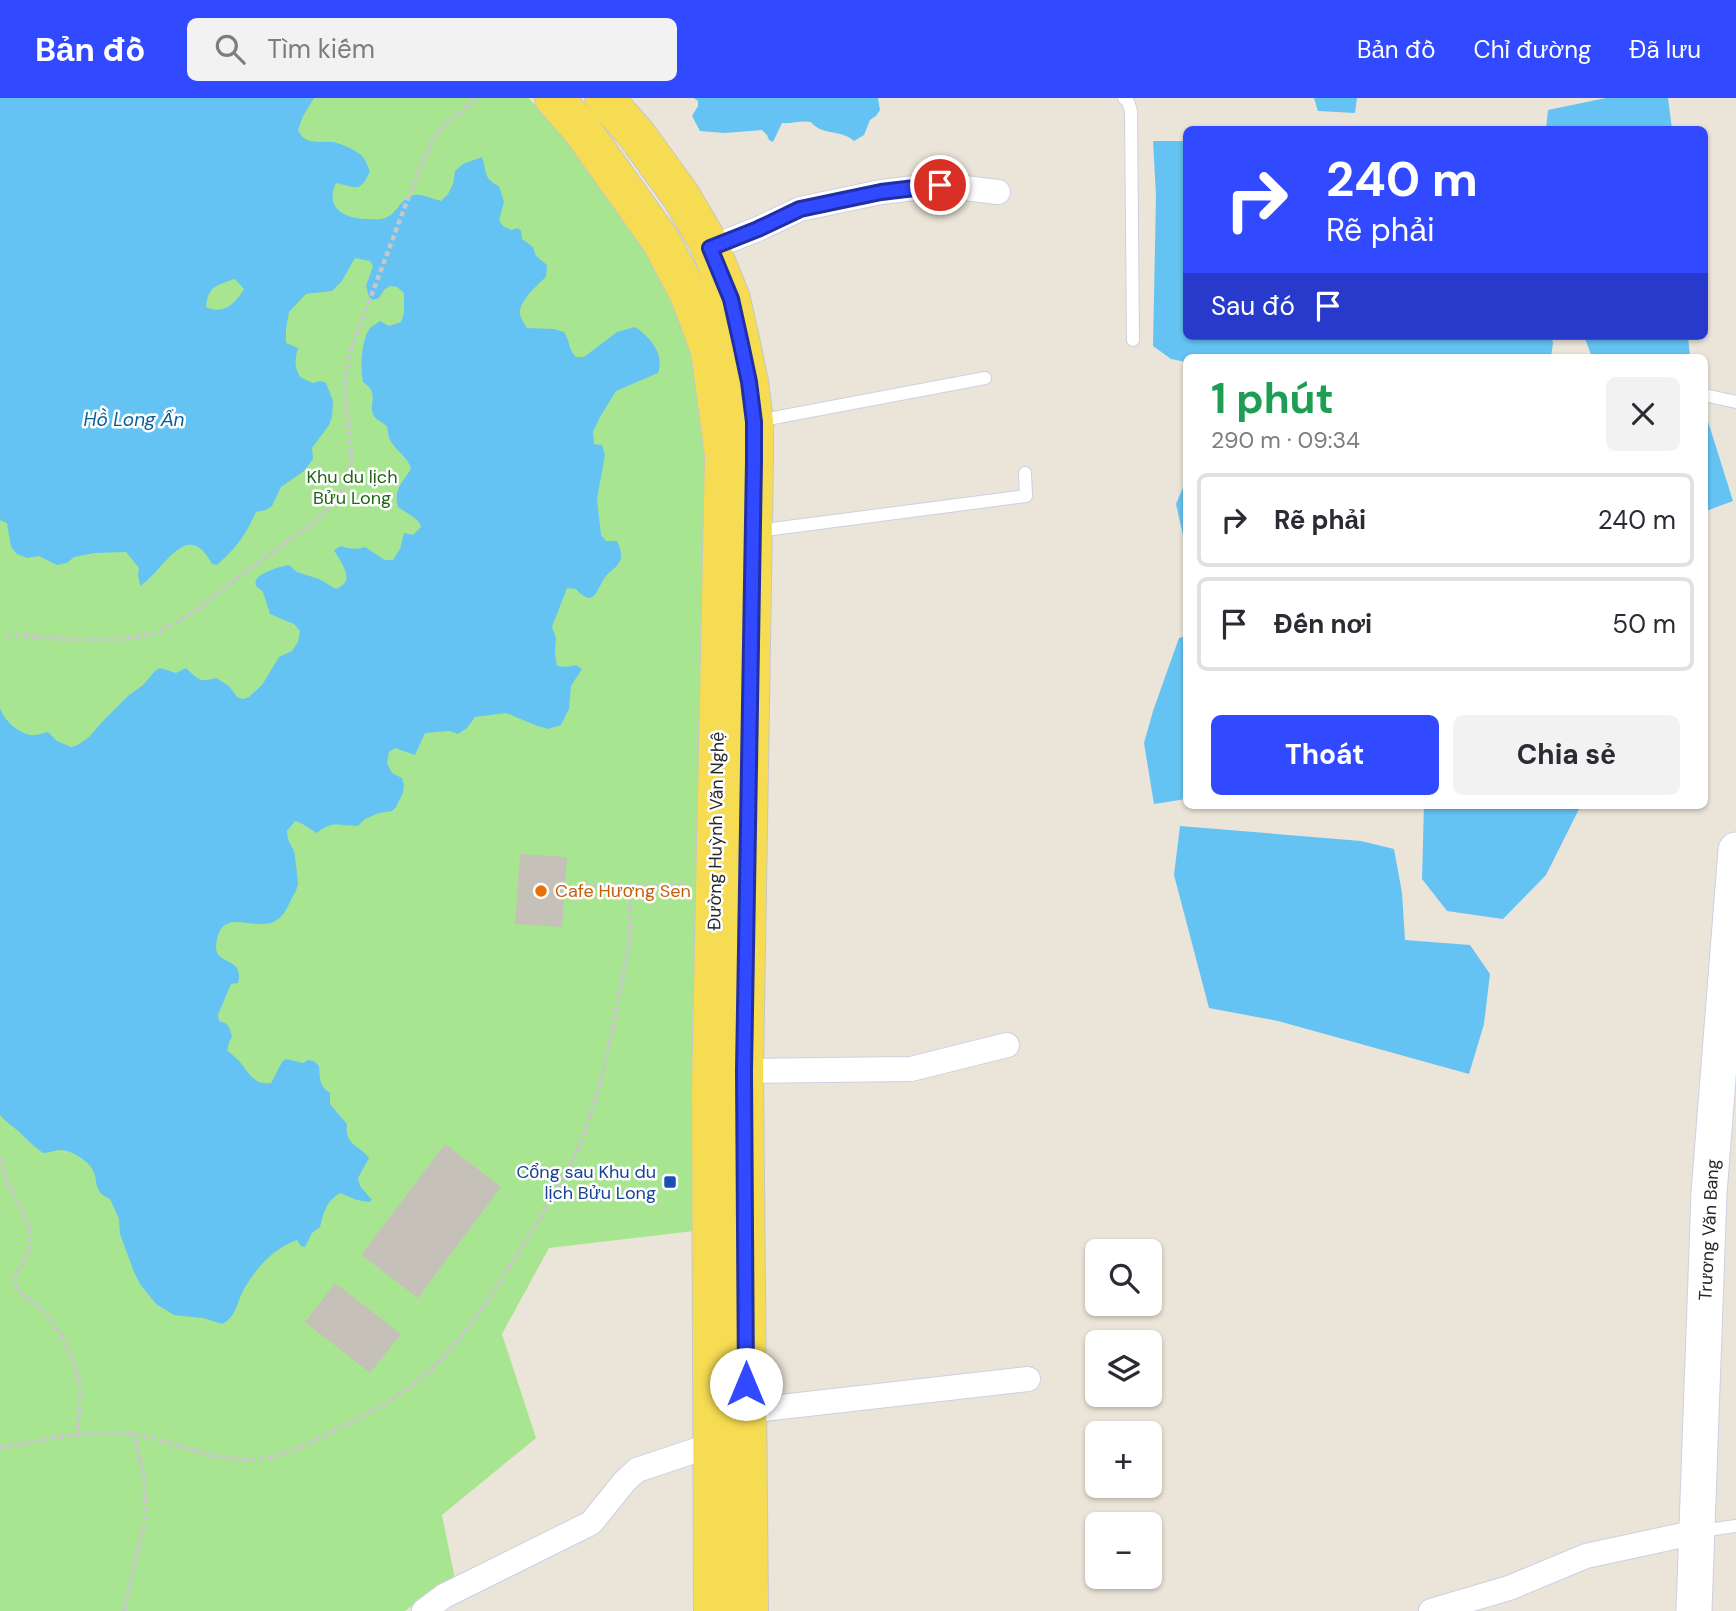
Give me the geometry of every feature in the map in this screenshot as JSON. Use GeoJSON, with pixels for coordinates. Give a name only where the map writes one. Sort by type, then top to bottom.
{"type":"FeatureCollection","features":[{"type":"Feature","properties":{"kind":"main road","name":"Đường Huỳnh Văn Nghệ"},"geometry":{"type":"LineString","coordinates":[[554,98],[582,130],[661,241],[689,294],[710,350],[724,455],[711,1089],[713,1611]]}},
{"type":"Feature","properties":{"kind":"main road","name":"Đường Huỳnh Văn Nghệ"},"geometry":{"type":"LineString","coordinates":[[604,98],[636,134],[681,195],[710,248],[731,299],[749,382],[754,422],[744,1071],[750,1611]]}},
{"type":"Feature","properties":{"kind":"main road","name":"Trương Văn Bang"},"geometry":{"type":"LineString","coordinates":[[1694,1611],[1709,1193],[1736,850]]}},
{"type":"Feature","properties":{"kind":"street"},"geometry":{"type":"LineString","coordinates":[[710,248],[800,209],[881,192],[940,185],[998,192]]}},
{"type":"Feature","properties":{"kind":"street"},"geometry":{"type":"LineString","coordinates":[[744,1071],[911,1069],[1007,1045]]}},
{"type":"Feature","properties":{"kind":"street"},"geometry":{"type":"LineString","coordinates":[[746,1410],[1028,1379]]}},
{"type":"Feature","properties":{"kind":"street"},"geometry":{"type":"LineString","coordinates":[[424,1611],[444,1596],[591,1522],[625,1481],[638,1470],[712,1445]]}},
{"type":"Feature","properties":{"kind":"street"},"geometry":{"type":"LineString","coordinates":[[1431,1611],[1509,1588],[1586,1556],[1697,1532]]}},
{"type":"Feature","properties":{"kind":"lane"},"geometry":{"type":"LineString","coordinates":[[1124,98],[1131,111],[1132,340]]}},
{"type":"Feature","properties":{"kind":"lane"},"geometry":{"type":"LineString","coordinates":[[754,422],[985,378]]}},
{"type":"Feature","properties":{"kind":"lane"},"geometry":{"type":"LineString","coordinates":[[1708,396],[1736,401]]}},
{"type":"Feature","properties":{"kind":"lane"},"geometry":{"type":"LineString","coordinates":[[753,532],[1026,496],[1025,473]]}},
{"type":"Feature","properties":{"kind":"lane"},"geometry":{"type":"LineString","coordinates":[[1697,1532],[1736,1526]]}},
{"type":"Feature","properties":{"kind":"path"},"geometry":{"type":"LineString","coordinates":[[7,635],[104,640],[157,632],[198,607],[312,524],[340,495],[348,481],[351,466],[345,391],[350,352],[427,153],[439,130],[477,98]]}},
{"type":"Feature","properties":{"kind":"path"},"geometry":{"type":"LineString","coordinates":[[0,1448],[55,1438],[109,1433],[134,1434],[220,1458],[264,1459],[290,1452],[323,1437],[386,1402],[426,1374],[472,1322],[506,1272],[576,1153],[595,1100],[613,1027],[630,934],[629,885]]}},
{"type":"Feature","properties":{"kind":"path"},"geometry":{"type":"LineString","coordinates":[[585,886],[715,885]]}},
{"type":"Feature","properties":{"kind":"path"},"geometry":{"type":"LineString","coordinates":[[0,1158],[31,1238],[28,1251],[14,1277],[15,1283],[18,1292],[41,1309],[60,1333],[75,1367],[80,1403],[76,1436]]}},
{"type":"Feature","properties":{"kind":"path"},"geometry":{"type":"LineString","coordinates":[[124,1611],[145,1520],[145,1480],[134,1434]]}},
{"type":"Feature","properties":{"kind":"green space","name":"Khu du lịch Bửu Long"},"geometry":{"type":"Polygon","coordinates":[[[0,98],[529,98],[568,143],[646,252],[672,301],[692,355],[705,457],[694,1231],[549,1248],[502,1334],[536,1438],[442,1515],[455,1579],[439,1586],[405,1611],[0,1611],[0,98]]]}},
{"type":"Feature","properties":{"kind":"water","name":"Hồ Long Ẩn"},"geometry":{"type":"Polygon","coordinates":[[[0,98],[314,98],[298,130],[301,136],[310,141],[332,142],[351,148],[360,154],[370,171],[360,186],[336,183],[333,192],[333,200],[339,211],[360,219],[385,218],[410,196],[425,196],[441,201],[453,184],[455,171],[463,164],[482,157],[486,174],[499,186],[504,202],[499,220],[511,230],[518,228],[522,239],[533,247],[536,256],[547,265],[546,277],[530,292],[521,307],[520,315],[527,328],[564,332],[573,354],[576,357],[584,357],[617,332],[635,327],[651,341],[658,353],[658,373],[616,391],[593,432],[594,444],[602,445],[605,455],[597,499],[601,535],[606,541],[617,541],[621,558],[591,598],[576,589],[567,588],[552,627],[556,638],[557,666],[576,665],[582,669],[571,686],[569,709],[561,725],[548,729],[506,713],[475,717],[467,728],[458,734],[450,731],[425,733],[415,755],[395,748],[389,752],[387,763],[392,773],[402,778],[404,784],[396,807],[392,811],[365,819],[358,826],[332,825],[317,833],[295,821],[287,831],[294,853],[298,884],[282,916],[263,924],[235,922],[220,930],[216,942],[217,952],[234,965],[239,974],[238,983],[231,984],[218,1015],[219,1021],[230,1029],[232,1037],[227,1050],[254,1079],[264,1083],[271,1083],[286,1059],[303,1063],[314,1061],[319,1066],[322,1085],[330,1093],[330,1104],[347,1124],[350,1141],[369,1158],[358,1178],[360,1186],[372,1200],[357,1200],[340,1193],[332,1199],[326,1207],[320,1227],[312,1233],[305,1247],[297,1240],[265,1261],[247,1284],[233,1314],[222,1324],[203,1318],[174,1315],[156,1304],[134,1272],[120,1234],[119,1219],[110,1199],[98,1189],[91,1167],[69,1152],[61,1150],[43,1153],[0,1115],[0,708],[8,721],[20,731],[32,735],[48,732],[57,741],[71,747],[89,737],[128,696],[160,668],[176,673],[186,668],[199,679],[216,678],[229,686],[237,697],[249,697],[262,685],[279,657],[292,651],[298,642],[300,631],[294,624],[270,614],[263,592],[256,586],[258,577],[289,565],[297,572],[319,579],[336,589],[346,581],[346,571],[334,550],[341,546],[353,549],[365,547],[385,560],[393,560],[400,549],[404,533],[413,535],[421,527],[415,518],[398,507],[398,491],[411,469],[407,460],[391,442],[387,427],[372,412],[373,395],[363,382],[362,362],[363,347],[370,328],[380,321],[389,326],[401,322],[404,293],[397,287],[390,286],[379,298],[373,300],[369,297],[366,286],[373,266],[370,261],[355,258],[342,281],[332,291],[306,294],[289,312],[286,343],[298,348],[298,373],[300,377],[313,383],[326,383],[333,401],[332,417],[312,448],[313,459],[304,471],[281,487],[272,506],[256,512],[240,541],[217,565],[212,564],[203,551],[194,545],[185,546],[176,551],[140,586],[139,568],[126,552],[95,553],[74,557],[67,563],[57,565],[39,556],[27,558],[17,554],[11,547],[7,523],[0,520],[0,98]],[[235,279],[218,285],[211,290],[206,307],[224,309],[237,299],[244,289],[235,279]]]}},
{"type":"Feature","properties":{"kind":"water"},"geometry":{"type":"Polygon","coordinates":[[[694,98],[878,98],[880,110],[870,120],[864,135],[854,141],[804,121],[782,123],[773,142],[762,130],[725,133],[700,131],[692,116],[698,106],[698,101],[694,98]]]}},
{"type":"Feature","properties":{"kind":"water"},"geometry":{"type":"Polygon","coordinates":[[[1314,98],[1357,98],[1355,113],[1318,111],[1314,98]]]}},
{"type":"Feature","properties":{"kind":"water"},"geometry":{"type":"Polygon","coordinates":[[[1606,98],[1668,98],[1672,126],[1546,126],[1548,110],[1606,98]]]}},
{"type":"Feature","properties":{"kind":"water"},"geometry":{"type":"Polygon","coordinates":[[[1153,141],[1183,141],[1183,340],[1552,340],[1551,354],[1183,354],[1183,361],[1171,359],[1153,346],[1156,196],[1153,141]]]}},
{"type":"Feature","properties":{"kind":"water"},"geometry":{"type":"Polygon","coordinates":[[[1586,340],[1688,340],[1690,354],[1591,354],[1586,340]]]}},
{"type":"Feature","properties":{"kind":"water"},"geometry":{"type":"Polygon","coordinates":[[[1708,421],[1733,501],[1708,510],[1708,421]]]}},
{"type":"Feature","properties":{"kind":"water"},"geometry":{"type":"Polygon","coordinates":[[[1183,487],[1183,535],[1176,504],[1183,487]]]}},
{"type":"Feature","properties":{"kind":"water"},"geometry":{"type":"Polygon","coordinates":[[[1183,637],[1183,799],[1154,804],[1144,743],[1179,638],[1183,637]]]}},
{"type":"Feature","properties":{"kind":"water"},"geometry":{"type":"Polygon","coordinates":[[[1424,809],[1579,809],[1546,875],[1503,919],[1447,911],[1422,879],[1424,809]]]}},
{"type":"Feature","properties":{"kind":"water"},"geometry":{"type":"Polygon","coordinates":[[[1180,826],[1361,841],[1394,849],[1402,893],[1405,940],[1470,945],[1490,974],[1484,1024],[1469,1074],[1278,1021],[1209,1008],[1174,875],[1180,826]]]}},
{"type":"Feature","properties":{"kind":"building","name":"Cafe Hương Sen"},"geometry":{"type":"Polygon","coordinates":[[[520,854],[567,857],[562,927],[515,924],[520,854]]]}},
{"type":"Feature","properties":{"kind":"building"},"geometry":{"type":"Polygon","coordinates":[[[445,1144],[501,1187],[418,1298],[361,1255],[445,1144]]]}},
{"type":"Feature","properties":{"kind":"building"},"geometry":{"type":"Polygon","coordinates":[[[335,1283],[401,1334],[370,1373],[305,1322],[335,1283]]]}},
{"type":"Feature","properties":{"kind":"place","name":"Cafe Hương Sen"},"geometry":{"type":"Point","coordinates":[541,891]}},
{"type":"Feature","properties":{"kind":"place","name":"Cổng sau Khu du lịch Bửu Long"},"geometry":{"type":"Point","coordinates":[670,1182]}},
{"type":"Feature","properties":{"kind":"route"},"geometry":{"type":"LineString","coordinates":[[746,1384],[744,1071],[754,422],[749,382],[731,299],[710,248],[800,209],[881,192],[940,185]]}}]}
